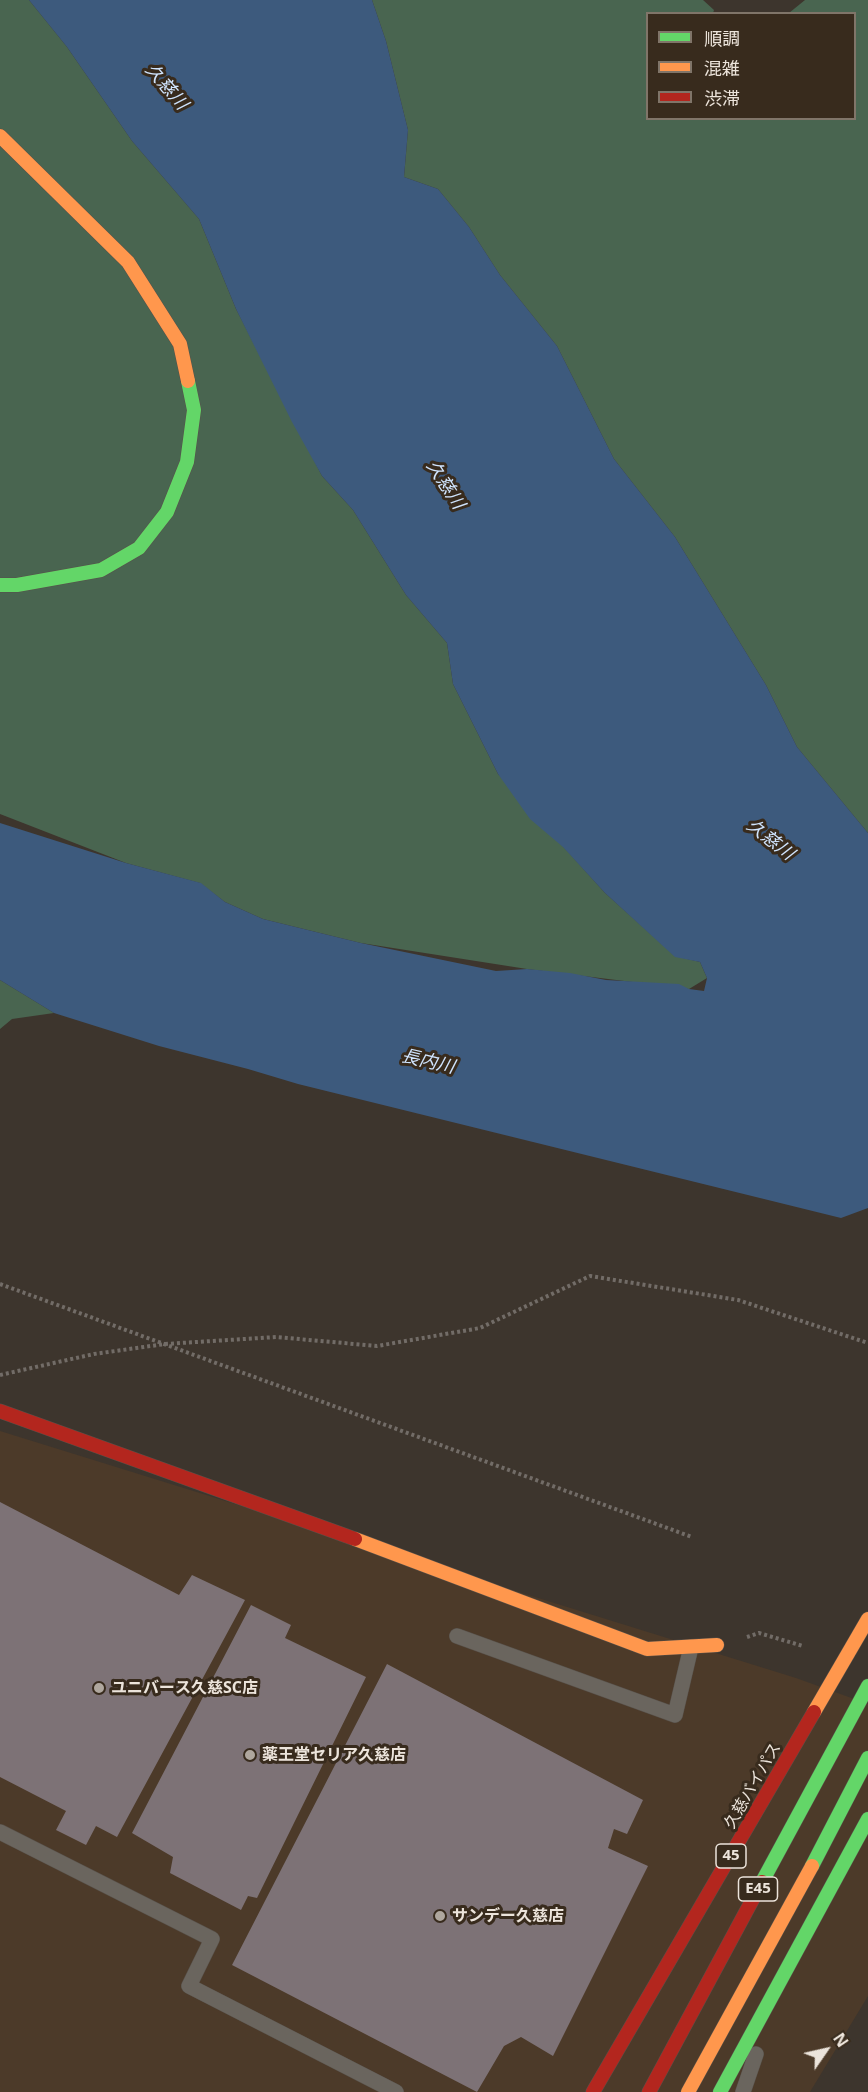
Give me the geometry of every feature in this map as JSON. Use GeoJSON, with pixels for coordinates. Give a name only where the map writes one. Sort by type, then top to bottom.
{"type":"FeatureCollection","features":[{"type":"Feature","properties":{"kind":"main road"},"geometry":{"type":"LineString","coordinates":[[0,136],[128,262],[180,344],[194,410],[187,462],[167,512],[139,548],[101,570],[16,585],[0,585]]}},
{"type":"Feature","properties":{"kind":"main road"},"geometry":{"type":"LineString","coordinates":[[0,1411],[403,1556],[647,1649],[717,1645]]}},
{"type":"Feature","properties":{"kind":"main road","name":"久慈バイパス"},"geometry":{"type":"LineString","coordinates":[[593,2092],[868,1619]]}},
{"type":"Feature","properties":{"kind":"main road","name":"E45"},"geometry":{"type":"LineString","coordinates":[[649,2092],[868,1686]]}},
{"type":"Feature","properties":{"kind":"main road","name":"E45"},"geometry":{"type":"LineString","coordinates":[[688,2092],[819,1854],[868,1758]]}},
{"type":"Feature","properties":{"kind":"main road"},"geometry":{"type":"LineString","coordinates":[[720,2092],[868,1819]]}},
{"type":"Feature","properties":{"kind":"lane"},"geometry":{"type":"LineString","coordinates":[[457,1636],[675,1715],[691,1647]]}},
{"type":"Feature","properties":{"kind":"lane"},"geometry":{"type":"LineString","coordinates":[[0,1832],[212,1939],[189,1986],[396,2092]]}},
{"type":"Feature","properties":{"kind":"lane"},"geometry":{"type":"LineString","coordinates":[[743,2092],[783,1974]]}},
{"type":"Feature","properties":{"kind":"path"},"geometry":{"type":"LineString","coordinates":[[0,1376],[93,1354],[165,1344],[276,1337],[377,1346],[480,1328],[590,1276],[738,1300],[868,1343]]}},
{"type":"Feature","properties":{"kind":"path"},"geometry":{"type":"LineString","coordinates":[[0,1284],[692,1537]]}},
{"type":"Feature","properties":{"kind":"path"},"geometry":{"type":"LineString","coordinates":[[717,1645],[759,1633],[804,1646]]}},
{"type":"Feature","properties":{"kind":"shaded area"},"geometry":{"type":"Polygon","coordinates":[[[0,1431],[796,1678],[868,1704],[868,1996],[810,2092],[0,2092],[0,1431]]]}},
{"type":"Feature","properties":{"kind":"green space"},"geometry":{"type":"Polygon","coordinates":[[[0,0],[29,0],[67,47],[132,141],[199,219],[236,309],[322,476],[353,510],[406,595],[447,643],[453,684],[498,774],[605,893],[675,956],[700,962],[707,978],[689,989],[527,969],[361,943],[263,919],[225,902],[200,883],[126,863],[0,814],[0,0]]]}},
{"type":"Feature","properties":{"kind":"green space"},"geometry":{"type":"Polygon","coordinates":[[[372,0],[703,0],[714,10],[713,12],[646,12],[646,120],[856,120],[856,12],[790,12],[805,0],[868,0],[868,833],[797,747],[766,685],[675,537],[614,459],[557,346],[500,275],[469,227],[438,189],[404,177],[408,130],[386,41],[372,0]]]}},
{"type":"Feature","properties":{"kind":"green space"},"geometry":{"type":"Polygon","coordinates":[[[0,980],[54,1013],[12,1019],[0,1029],[0,980]]]}},
{"type":"Feature","properties":{"kind":"water"},"geometry":{"type":"Polygon","coordinates":[[[29,0],[372,0],[386,41],[408,130],[404,177],[438,189],[469,227],[500,275],[557,346],[614,459],[675,537],[766,685],[797,747],[868,833],[868,1208],[841,1218],[298,1084],[159,1046],[54,1013],[0,980],[0,823],[126,863],[201,883],[225,902],[263,919],[361,943],[496,971],[527,969],[570,973],[606,980],[679,984],[689,989],[704,991],[707,978],[700,962],[675,957],[605,893],[563,847],[530,819],[498,774],[453,684],[447,643],[406,595],[353,510],[322,476],[292,422],[236,309],[199,219],[132,141],[67,47],[29,0]]]}},
{"type":"Feature","properties":{"kind":"building","name":"ユニバース久慈SC店"},"geometry":{"type":"Polygon","coordinates":[[[0,1502],[179,1595],[192,1575],[245,1600],[117,1837],[96,1826],[86,1845],[56,1830],[66,1811],[0,1777],[0,1502]]]}},
{"type":"Feature","properties":{"kind":"building","name":"薬王堂セリア久慈店"},"geometry":{"type":"Polygon","coordinates":[[[251,1605],[291,1625],[285,1638],[366,1677],[257,1898],[248,1896],[241,1910],[170,1873],[173,1857],[132,1833],[251,1605]]]}},
{"type":"Feature","properties":{"kind":"building","name":"サンデー久慈店"},"geometry":{"type":"Polygon","coordinates":[[[387,1664],[643,1800],[627,1834],[614,1829],[608,1848],[648,1866],[553,2056],[521,2037],[504,2046],[477,2092],[232,1965],[387,1664]]]}},
{"type":"Feature","properties":{"kind":"traffic: fast"},"geometry":{"type":"LineString","coordinates":[[0,585],[17,585],[101,570],[139,548],[167,512],[187,462],[194,410],[188,381]]}},
{"type":"Feature","properties":{"kind":"traffic: fast"},"geometry":{"type":"LineString","coordinates":[[762,1882],[868,1686]]}},
{"type":"Feature","properties":{"kind":"traffic: fast"},"geometry":{"type":"LineString","coordinates":[[812,1866],[868,1758]]}},
{"type":"Feature","properties":{"kind":"traffic: fast"},"geometry":{"type":"LineString","coordinates":[[720,2092],[868,1819]]}},
{"type":"Feature","properties":{"kind":"traffic: slow"},"geometry":{"type":"LineString","coordinates":[[0,136],[128,262],[180,344],[188,381]]}},
{"type":"Feature","properties":{"kind":"traffic: slow"},"geometry":{"type":"LineString","coordinates":[[355,1539],[647,1649],[717,1645]]}},
{"type":"Feature","properties":{"kind":"traffic: slow"},"geometry":{"type":"LineString","coordinates":[[814,1712],[868,1619]]}},
{"type":"Feature","properties":{"kind":"traffic: slow"},"geometry":{"type":"LineString","coordinates":[[688,2092],[812,1866]]}},
{"type":"Feature","properties":{"kind":"traffic: jam"},"geometry":{"type":"LineString","coordinates":[[0,1411],[355,1539]]}},
{"type":"Feature","properties":{"kind":"traffic: jam"},"geometry":{"type":"LineString","coordinates":[[593,2092],[814,1712]]}},
{"type":"Feature","properties":{"kind":"traffic: jam"},"geometry":{"type":"LineString","coordinates":[[649,2092],[762,1882]]}},
{"type":"Feature","properties":{"kind":"place","name":"ユニバース久慈SC店"},"geometry":{"type":"Point","coordinates":[99,1688]}},
{"type":"Feature","properties":{"kind":"place","name":"薬王堂セリア久慈店"},"geometry":{"type":"Point","coordinates":[250,1755]}},
{"type":"Feature","properties":{"kind":"place","name":"サンデー久慈店"},"geometry":{"type":"Point","coordinates":[440,1916]}},
{"type":"Feature","properties":{"kind":"water label","name":"久慈川"},"geometry":{"type":"Point","coordinates":[166,87]}},
{"type":"Feature","properties":{"kind":"water label","name":"久慈川"},"geometry":{"type":"Point","coordinates":[445,485]}},
{"type":"Feature","properties":{"kind":"water label","name":"久慈川"},"geometry":{"type":"Point","coordinates":[770,840]}},
{"type":"Feature","properties":{"kind":"water label","name":"長内川"},"geometry":{"type":"Point","coordinates":[428,1062]}}]}
